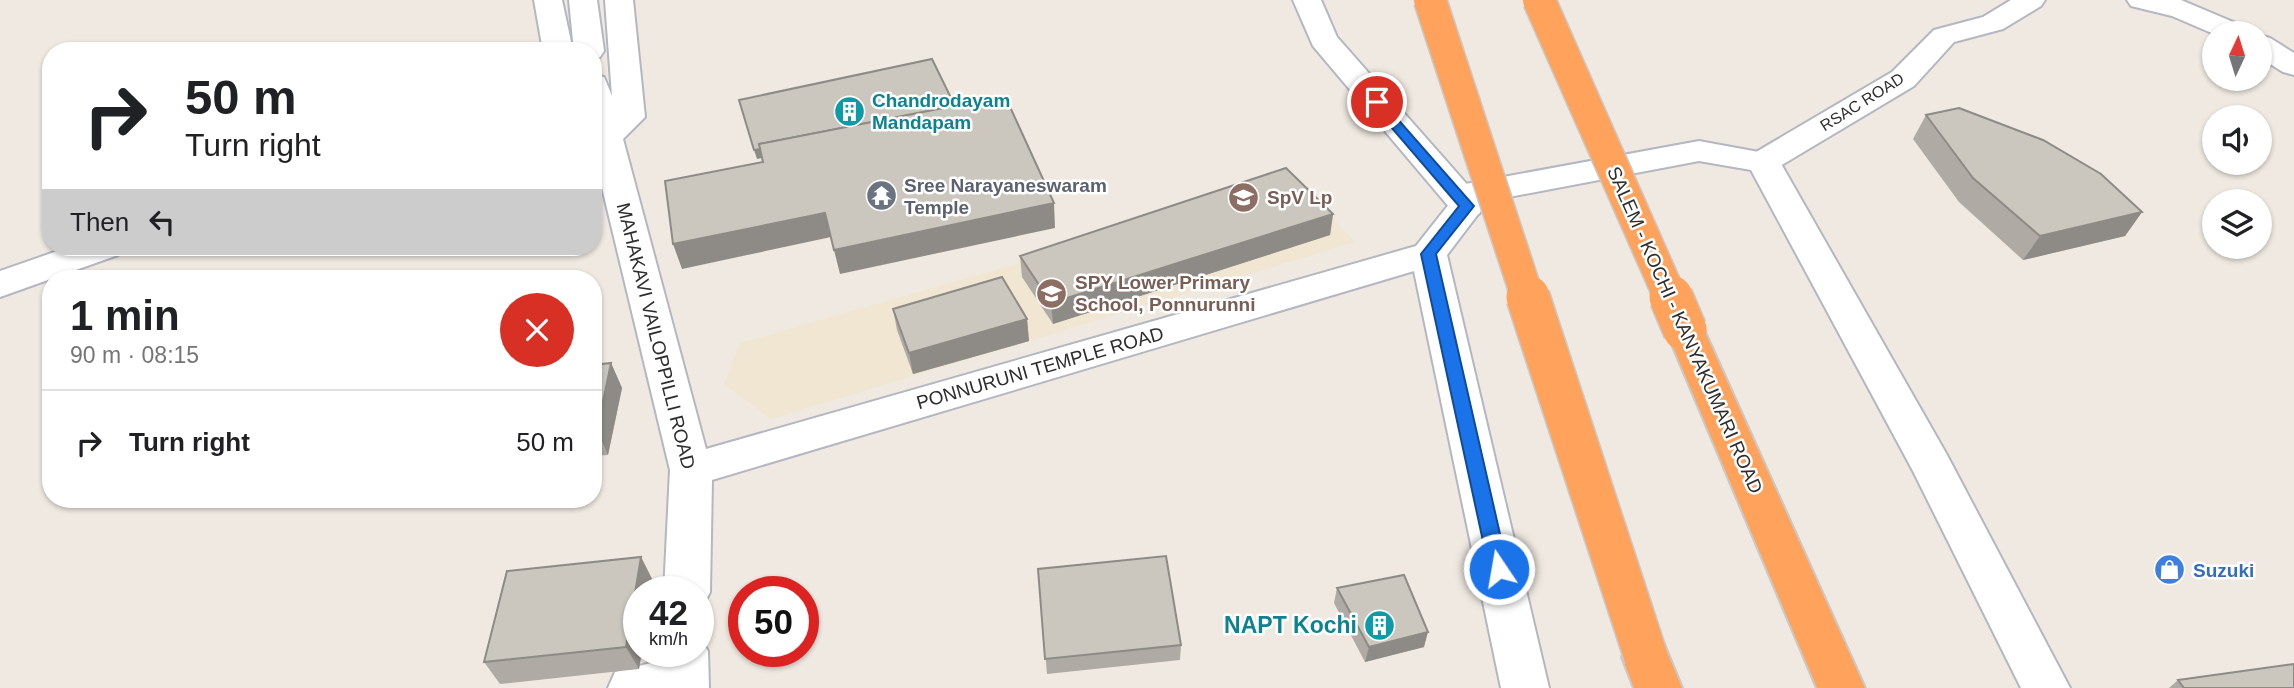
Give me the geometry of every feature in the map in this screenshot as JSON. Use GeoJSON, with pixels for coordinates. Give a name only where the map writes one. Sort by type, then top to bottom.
{"type":"FeatureCollection","features":[{"type":"Feature","properties":{"kind":"highway"},"geometry":{"type":"LineString","coordinates":[[1430,0],[1652,672]]}},
{"type":"Feature","properties":{"kind":"highway","name":"SALEM - KOCHI - KANYAKUMARI ROAD"},"geometry":{"type":"LineString","coordinates":[[1539,0],[1835,674]]}},
{"type":"Feature","properties":{"kind":"main road"},"geometry":{"type":"LineString","coordinates":[[548,0],[556,42]]}},
{"type":"Feature","properties":{"kind":"main road"},"geometry":{"type":"LineString","coordinates":[[583,0],[588,42]]}},
{"type":"Feature","properties":{"kind":"main road"},"geometry":{"type":"LineString","coordinates":[[602,147],[629,117],[619,0]]}},
{"type":"Feature","properties":{"kind":"main road"},"geometry":{"type":"LineString","coordinates":[[1307,0],[1323,40],[1467,206]]}},
{"type":"Feature","properties":{"kind":"main road","name":"RSAC ROAD"},"geometry":{"type":"LineString","coordinates":[[1763,162],[1903,79],[1944,36],[1993,23],[2031,0]]}},
{"type":"Feature","properties":{"kind":"main road"},"geometry":{"type":"LineString","coordinates":[[2141,0],[2181,9],[2208,21]]}},
{"type":"Feature","properties":{"kind":"main road"},"geometry":{"type":"LineString","coordinates":[[2272,52],[2294,66]]}},
{"type":"Feature","properties":{"kind":"main road"},"geometry":{"type":"LineString","coordinates":[[1525,688],[1429,254],[1477,192],[1699,151],[1763,162],[1932,467],[2046,688]]}},
{"type":"Feature","properties":{"kind":"main road","name":"MAHAKAVI VAILOPPILLI ROAD"},"geometry":{"type":"LineString","coordinates":[[602,152],[691,470],[688,576]]}},
{"type":"Feature","properties":{"kind":"main road","name":"PONNURUNI TEMPLE ROAD"},"geometry":{"type":"LineString","coordinates":[[691,470],[1429,254]]}},
{"type":"Feature","properties":{"kind":"main road"},"geometry":{"type":"LineString","coordinates":[[0,284],[79,256]]}},
{"type":"Feature","properties":{"kind":"main road"},"geometry":{"type":"LineString","coordinates":[[632,688],[684,672]]}},
{"type":"Feature","properties":{"kind":"shaded area","name":"SPY Lower Primary School, Ponnurunni"},"geometry":{"type":"Polygon","coordinates":[[[1299,183],[1355,242],[771,419],[724,384],[740,343],[1299,183]]]}},
{"type":"Feature","properties":{"kind":"building","name":"Chandrodayam Mandapam"},"geometry":{"type":"Polygon","coordinates":[[[932,59],[955,106],[759,144],[761,149],[754,150],[739,100],[932,59]]]}},
{"type":"Feature","properties":{"kind":"building","name":"Sree Narayaneswaram Temple"},"geometry":{"type":"Polygon","coordinates":[[[1005,96],[1054,203],[834,250],[825,213],[673,244],[665,181],[763,162],[759,144],[1005,96]]]}},
{"type":"Feature","properties":{"kind":"building"},"geometry":{"type":"Polygon","coordinates":[[[1959,108],[2043,140],[2101,174],[2142,212],[2040,236],[1973,178],[1926,115],[1959,108]]]}},
{"type":"Feature","properties":{"kind":"building","name":"SPY Lower Primary School, Ponnurunni"},"geometry":{"type":"Polygon","coordinates":[[[1286,168],[1333,214],[1051,303],[1020,256],[1286,168]]]}},
{"type":"Feature","properties":{"kind":"building"},"geometry":{"type":"Polygon","coordinates":[[[1002,277],[1027,319],[909,353],[893,309],[1002,277]]]}},
{"type":"Feature","properties":{"kind":"building"},"geometry":{"type":"Polygon","coordinates":[[[611,363],[602,406],[602,364],[611,363]]]}},
{"type":"Feature","properties":{"kind":"building"},"geometry":{"type":"Polygon","coordinates":[[[1166,556],[1181,645],[1045,659],[1038,569],[1166,556]]]}},
{"type":"Feature","properties":{"kind":"building"},"geometry":{"type":"Polygon","coordinates":[[[641,557],[638,576],[623,576],[623,647],[484,662],[507,571],[641,557]]]}},
{"type":"Feature","properties":{"kind":"building","name":"NAPT Kochi"},"geometry":{"type":"Polygon","coordinates":[[[1404,575],[1428,632],[1369,647],[1337,588],[1404,575]]]}},
{"type":"Feature","properties":{"kind":"building"},"geometry":{"type":"Polygon","coordinates":[[[2294,664],[2294,688],[2184,688],[2178,680],[2294,664]]]}},
{"type":"Feature","properties":{"kind":"place","name":"Chandrodayam Mandapam"},"geometry":{"type":"Point","coordinates":[849,111]}},
{"type":"Feature","properties":{"kind":"place","name":"Sree Narayaneswaram Temple"},"geometry":{"type":"Point","coordinates":[881,196]}},
{"type":"Feature","properties":{"kind":"place","name":"SpV Lp"},"geometry":{"type":"Point","coordinates":[1244,197]}},
{"type":"Feature","properties":{"kind":"place","name":"SPY Lower Primary School, Ponnurunni"},"geometry":{"type":"Point","coordinates":[1052,293]}},
{"type":"Feature","properties":{"kind":"place","name":"Suzuki"},"geometry":{"type":"Point","coordinates":[2170,570]}},
{"type":"Feature","properties":{"kind":"place","name":"NAPT Kochi"},"geometry":{"type":"Point","coordinates":[1380,625]}},
{"type":"Feature","properties":{"kind":"route"},"geometry":{"type":"LineString","coordinates":[[1377,102],[1467,206],[1429,254],[1499,569]]}}]}
